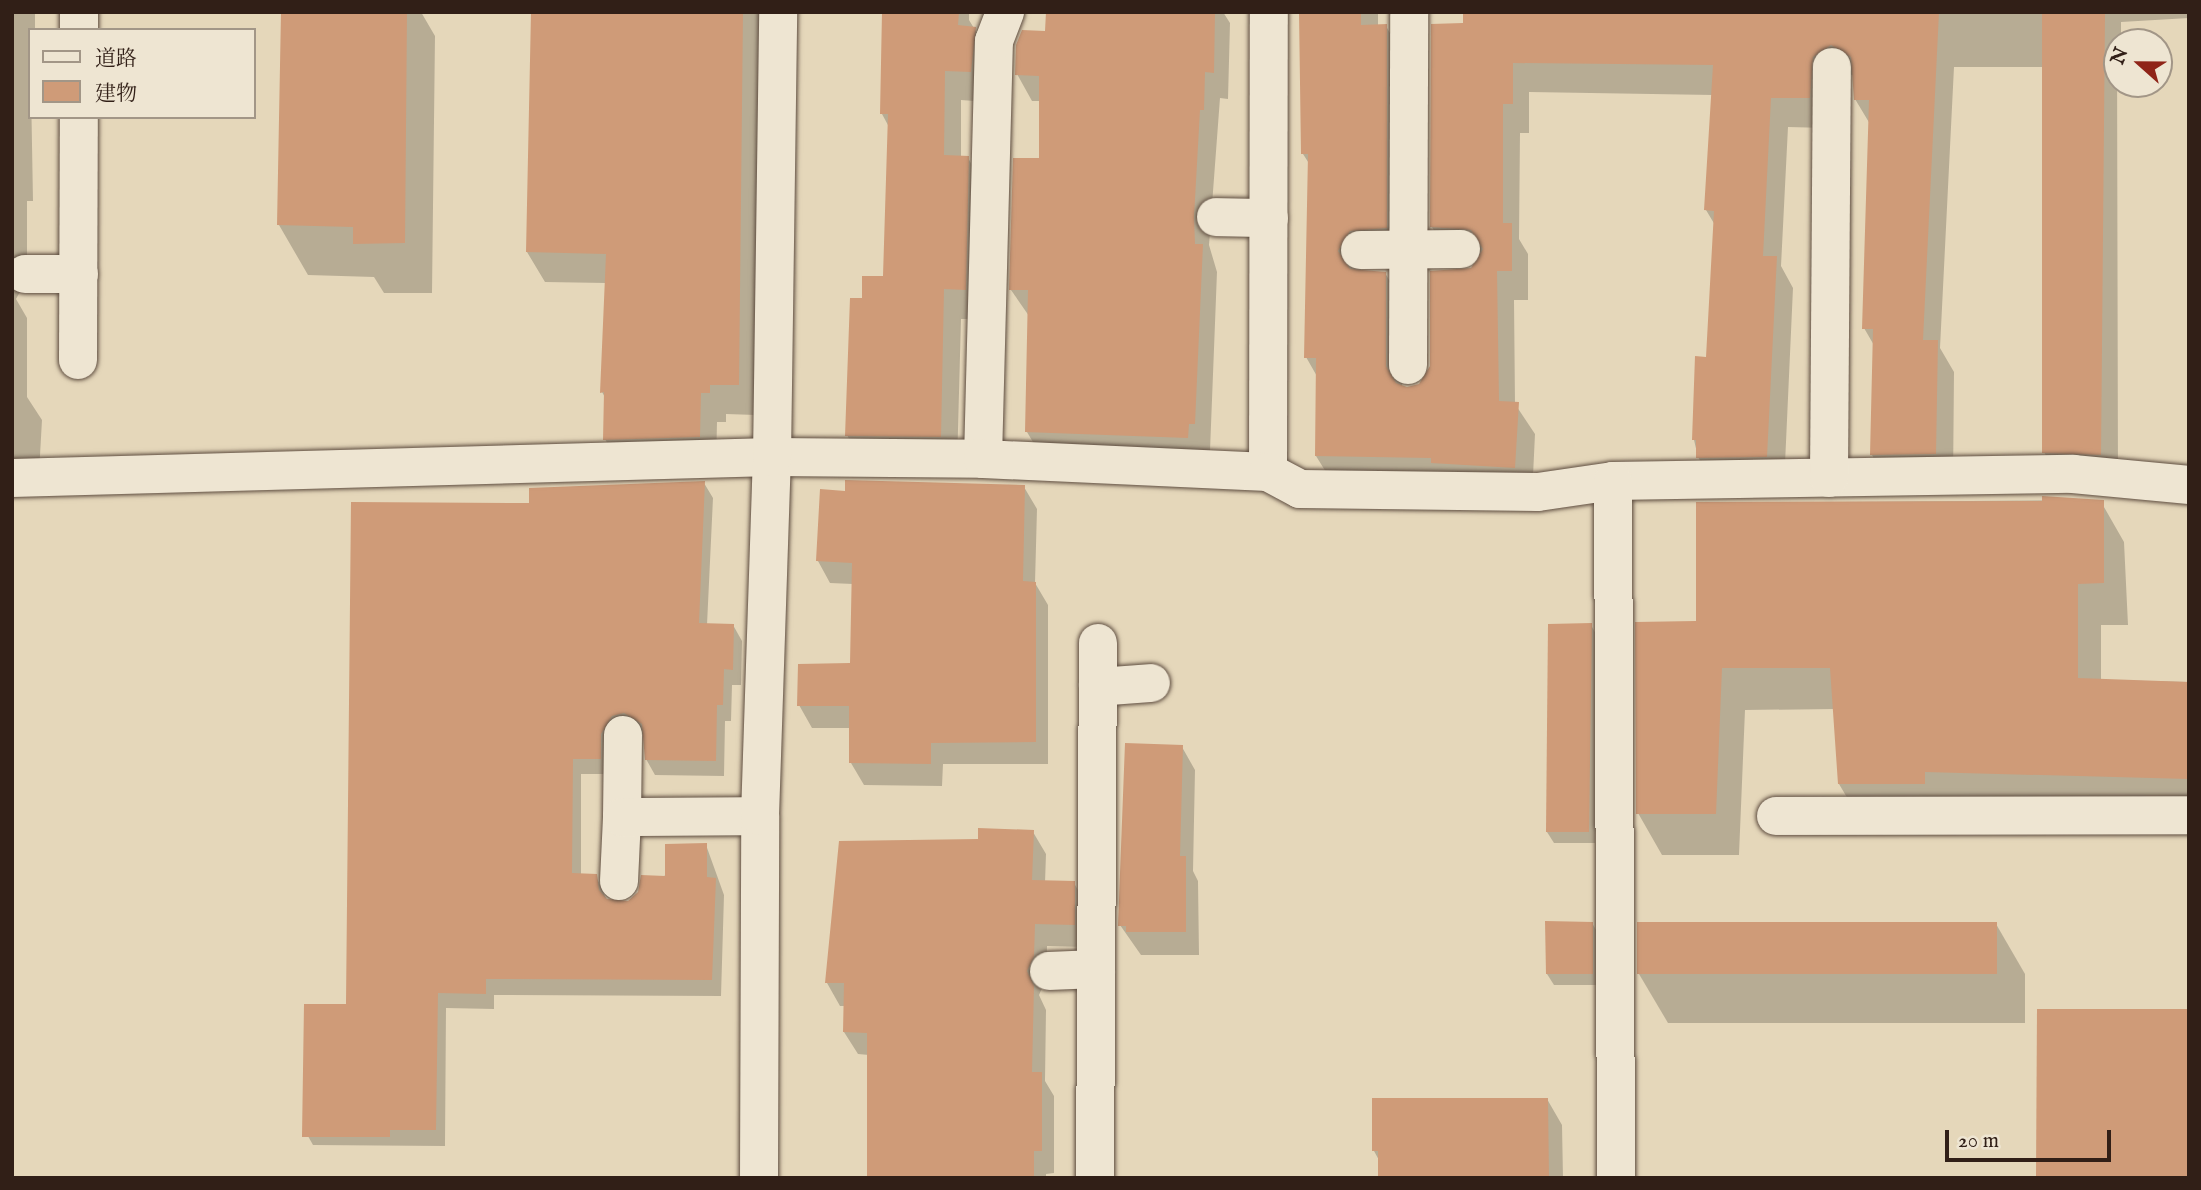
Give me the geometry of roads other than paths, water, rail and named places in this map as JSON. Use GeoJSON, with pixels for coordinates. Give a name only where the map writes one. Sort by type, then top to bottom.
{"type":"FeatureCollection","features":[{"type":"Feature","properties":{"kind":"street"},"geometry":{"type":"LineString","coordinates":[[759,1178],[760,816],[772,457],[778,12]]}},
{"type":"Feature","properties":{"kind":"street"},"geometry":{"type":"LineString","coordinates":[[983,459],[994,41],[1004,12]]}},
{"type":"Feature","properties":{"kind":"street"},"geometry":{"type":"LineString","coordinates":[[1268,472],[1269,12]]}},
{"type":"Feature","properties":{"kind":"street"},"geometry":{"type":"LineString","coordinates":[[1408,365],[1409,12]]}},
{"type":"Feature","properties":{"kind":"street"},"geometry":{"type":"LineString","coordinates":[[1829,478],[1832,68]]}},
{"type":"Feature","properties":{"kind":"street"},"geometry":{"type":"LineString","coordinates":[[78,360],[79,119]]}},
{"type":"Feature","properties":{"kind":"street"},"geometry":{"type":"LineString","coordinates":[[1216,217],[1269,218]]}},
{"type":"Feature","properties":{"kind":"street"},"geometry":{"type":"LineString","coordinates":[[1360,250],[1461,249]]}},
{"type":"Feature","properties":{"kind":"street"},"geometry":{"type":"LineString","coordinates":[[25,274],[79,274]]}},
{"type":"Feature","properties":{"kind":"street"},"geometry":{"type":"LineString","coordinates":[[12,478],[772,457],[983,459],[1268,472],[1300,489],[1538,492],[1613,481],[2073,474],[2189,485]]}},
{"type":"Feature","properties":{"kind":"street"},"geometry":{"type":"LineString","coordinates":[[1613,481],[1616,1178]]}},
{"type":"Feature","properties":{"kind":"street"},"geometry":{"type":"LineString","coordinates":[[1095,1178],[1098,643]]}},
{"type":"Feature","properties":{"kind":"street"},"geometry":{"type":"LineString","coordinates":[[1098,687],[1150,683]]}},
{"type":"Feature","properties":{"kind":"street"},"geometry":{"type":"LineString","coordinates":[[619,881],[623,735]]}},
{"type":"Feature","properties":{"kind":"street"},"geometry":{"type":"LineString","coordinates":[[1776,816],[2189,814]]}},
{"type":"Feature","properties":{"kind":"street"},"geometry":{"type":"LineString","coordinates":[[622,817],[760,816]]}},
{"type":"Feature","properties":{"kind":"street"},"geometry":{"type":"LineString","coordinates":[[1049,971],[1096,969]]}}]}
